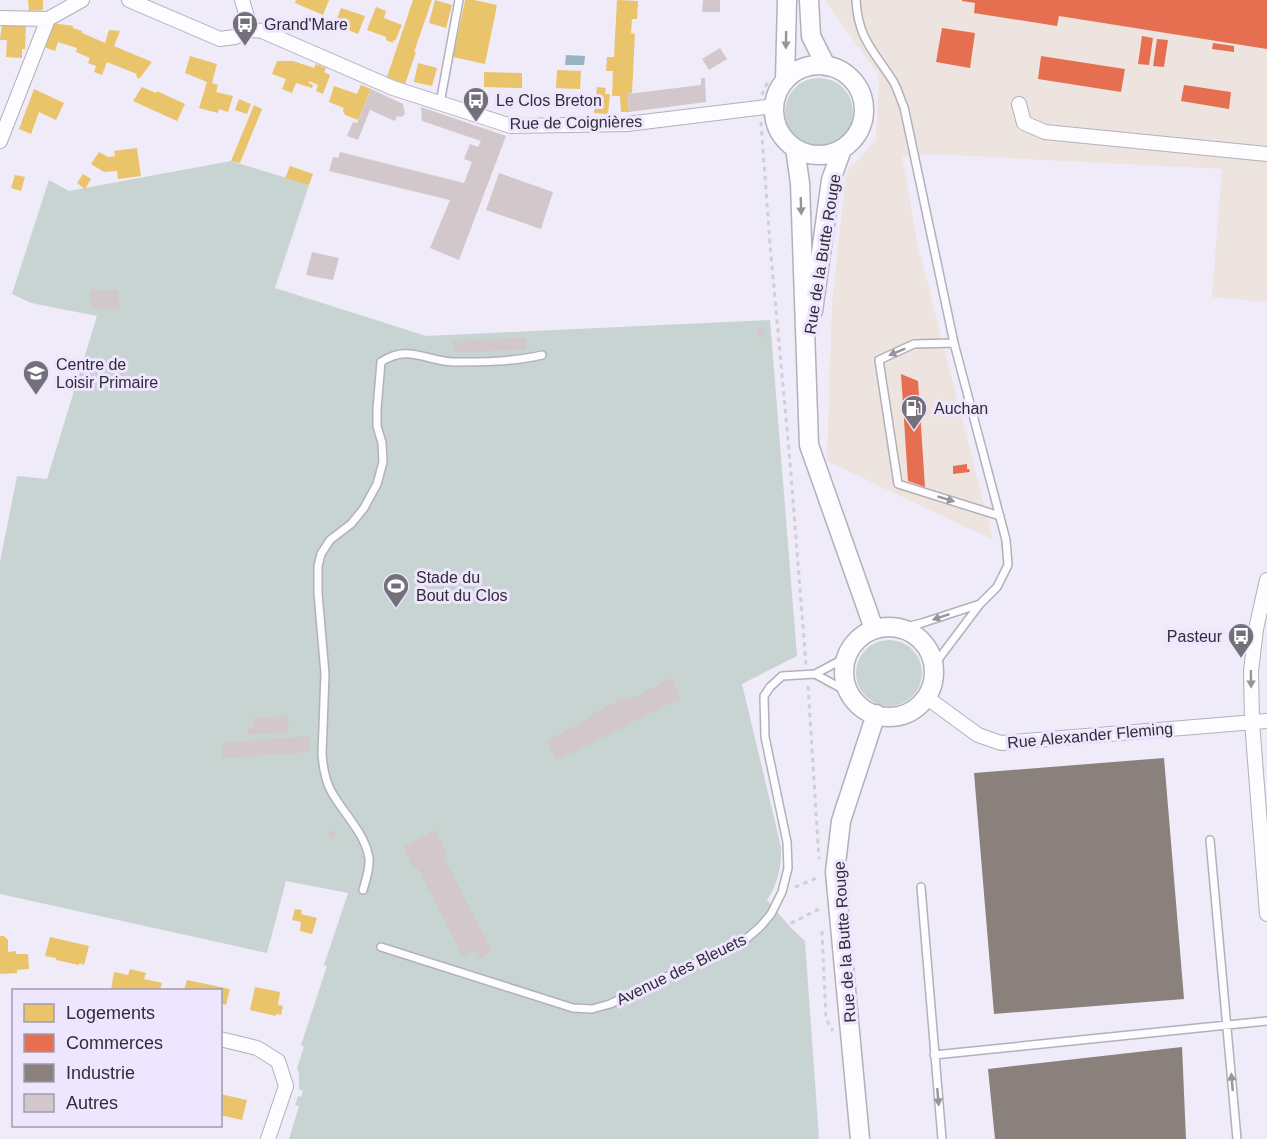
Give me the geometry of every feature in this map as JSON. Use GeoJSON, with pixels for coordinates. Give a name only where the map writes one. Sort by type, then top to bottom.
{"type":"FeatureCollection","features":[{"type":"Feature","properties":{"kind":"street"},"geometry":{"type":"LineString","coordinates":[[0,18],[48,19],[82,0]]}},
{"type":"Feature","properties":{"kind":"street"},"geometry":{"type":"LineString","coordinates":[[129,0],[220,39],[234,37],[251,30],[242,0]]}},
{"type":"Feature","properties":{"kind":"street"},"geometry":{"type":"LineString","coordinates":[[786,80],[787,0]]}},
{"type":"Feature","properties":{"kind":"street"},"geometry":{"type":"LineString","coordinates":[[809,0],[811,36],[826,66]]}},
{"type":"Feature","properties":{"kind":"street"},"geometry":{"type":"LineString","coordinates":[[0,141],[48,19]]}},
{"type":"Feature","properties":{"kind":"street","name":"Rue de Coignières"},"geometry":{"type":"LineString","coordinates":[[251,30],[262,31],[393,88],[512,126],[627,124],[767,108]]}},
{"type":"Feature","properties":{"kind":"street"},"geometry":{"type":"LineString","coordinates":[[811,66],[826,66],[839,70],[850,78],[863,102],[863,116],[860,129],[842,149],[832,153],[813,155],[795,148],[785,140],[767,108],[786,80],[797,70],[811,66]]}},
{"type":"Feature","properties":{"kind":"street"},"geometry":{"type":"LineString","coordinates":[[1019,104],[1024,123],[1045,132],[1267,154]]}},
{"type":"Feature","properties":{"kind":"street","name":"Rue de la Butte Rouge"},"geometry":{"type":"LineString","coordinates":[[795,148],[800,183],[809,445],[874,629]]}},
{"type":"Feature","properties":{"kind":"street","name":"Rue de la Butte Rouge"},"geometry":{"type":"LineString","coordinates":[[806,361],[831,180],[842,149]]}},
{"type":"Feature","properties":{"kind":"street"},"geometry":{"type":"LineString","coordinates":[[1267,580],[1256,629],[1251,670],[1252,722],[1262,793],[1260,834],[1267,914]]}},
{"type":"Feature","properties":{"kind":"street"},"geometry":{"type":"LineString","coordinates":[[901,628],[914,634],[924,644],[934,664],[934,676],[926,697],[916,708],[890,717],[865,710],[856,702],[846,682],[845,670],[847,657],[853,645],[862,636],[874,629],[901,628]]}},
{"type":"Feature","properties":{"kind":"street","name":"Rue Alexander Fleming"},"geometry":{"type":"LineString","coordinates":[[926,697],[978,735],[1001,744],[1267,721]]}},
{"type":"Feature","properties":{"kind":"street","name":"Rue de la Butte Rouge"},"geometry":{"type":"LineString","coordinates":[[860,1139],[827,868],[876,714]]}},
{"type":"Feature","properties":{"kind":"street"},"geometry":{"type":"LineString","coordinates":[[222,1040],[257,1048],[278,1060],[286,1086],[268,1139]]}},
{"type":"Feature","properties":{"kind":"lane"},"geometry":{"type":"LineString","coordinates":[[440,103],[459,0]]}},
{"type":"Feature","properties":{"kind":"lane"},"geometry":{"type":"LineString","coordinates":[[856,0],[859,25],[867,43],[895,83],[904,107],[954,343],[1006,540],[1008,565],[997,587],[980,604],[934,664]]}},
{"type":"Feature","properties":{"kind":"lane"},"geometry":{"type":"LineString","coordinates":[[954,343],[914,344],[879,360],[898,484],[1000,516]]}},
{"type":"Feature","properties":{"kind":"lane"},"geometry":{"type":"LineString","coordinates":[[363,890],[369,869],[364,841],[331,790],[323,767],[325,674],[318,566],[321,555],[330,540],[351,524],[364,508],[377,484],[383,462],[382,443],[377,426],[381,362],[389,357],[408,353],[450,362],[522,360],[542,356]]}},
{"type":"Feature","properties":{"kind":"lane"},"geometry":{"type":"LineString","coordinates":[[901,628],[980,604]]}},
{"type":"Feature","properties":{"kind":"lane","name":"Avenue des Bleuets"},"geometry":{"type":"LineString","coordinates":[[381,947],[573,1008],[592,1009],[610,1004],[746,939],[771,914],[782,892],[788,868],[787,842],[765,736],[764,696],[782,676],[813,674],[847,657]]}},
{"type":"Feature","properties":{"kind":"lane"},"geometry":{"type":"LineString","coordinates":[[813,674],[850,693]]}},
{"type":"Feature","properties":{"kind":"lane"},"geometry":{"type":"LineString","coordinates":[[1210,840],[1238,1139]]}},
{"type":"Feature","properties":{"kind":"lane"},"geometry":{"type":"LineString","coordinates":[[921,887],[942,1139]]}},
{"type":"Feature","properties":{"kind":"lane"},"geometry":{"type":"LineString","coordinates":[[934,1055],[1267,1021]]}},
{"type":"Feature","properties":{"kind":"path"},"geometry":{"type":"LineString","coordinates":[[764,88],[767,108],[764,151],[770,244],[790,462],[805,665],[813,674],[807,688],[827,868],[782,892]]}},
{"type":"Feature","properties":{"kind":"path"},"geometry":{"type":"LineString","coordinates":[[759,927],[768,935],[821,908],[822,919]]}},
{"type":"Feature","properties":{"kind":"path"},"geometry":{"type":"LineString","coordinates":[[822,930],[826,1019],[834,1033]]}},
{"type":"Feature","properties":{"kind":"shaded area"},"geometry":{"type":"Polygon","coordinates":[[[825,0],[1267,0],[1267,302],[1212,297],[1222,169],[930,154],[902,157],[918,246],[993,540],[827,461],[832,304],[846,173],[876,140],[879,76],[825,0]]]}},
{"type":"Feature","properties":{"kind":"shaded area"},"geometry":{"type":"Polygon","coordinates":[[[812,78],[826,78],[838,83],[848,93],[853,112],[848,131],[838,141],[826,146],[812,146],[800,141],[790,131],[785,119],[785,105],[790,93],[800,83],[812,78]]]}},
{"type":"Feature","properties":{"kind":"shaded area","name":"Stade du Bout du Clos"},"geometry":{"type":"Polygon","coordinates":[[[231,161],[309,185],[275,288],[426,336],[770,320],[797,656],[742,684],[781,847],[778,875],[767,900],[805,941],[819,1139],[289,1139],[299,1106],[295,1105],[298,1096],[301,1097],[303,1091],[299,1089],[297,1068],[304,1047],[301,1045],[348,893],[286,881],[267,953],[0,894],[0,562],[17,476],[47,479],[97,316],[31,303],[12,294],[49,180],[69,191],[231,161]]]}},
{"type":"Feature","properties":{"kind":"shaded area"},"geometry":{"type":"Polygon","coordinates":[[[882,640],[896,640],[908,645],[917,654],[922,673],[920,686],[913,697],[896,706],[882,706],[870,701],[861,692],[856,680],[856,666],[861,654],[870,645],[882,640]]]}},
{"type":"Feature","properties":{"kind":"water"},"geometry":{"type":"Polygon","coordinates":[[[566,55],[585,56],[584,65],[565,65],[566,55]]]}},
{"type":"Feature","properties":{"kind":"building: Logements"},"geometry":{"type":"Polygon","coordinates":[[[28,0],[43,0],[43,10],[29,11],[28,0]]]}},
{"type":"Feature","properties":{"kind":"building: Logements"},"geometry":{"type":"Polygon","coordinates":[[[296,0],[329,0],[323,15],[295,3],[296,0]]]}},
{"type":"Feature","properties":{"kind":"building: Logements"},"geometry":{"type":"Polygon","coordinates":[[[413,0],[432,0],[405,84],[387,77],[413,0]]]}},
{"type":"Feature","properties":{"kind":"building: Logements"},"geometry":{"type":"Polygon","coordinates":[[[435,0],[452,5],[446,28],[429,23],[435,0]]]}},
{"type":"Feature","properties":{"kind":"building: Logements"},"geometry":{"type":"Polygon","coordinates":[[[465,0],[497,5],[485,64],[453,57],[465,0]]]}},
{"type":"Feature","properties":{"kind":"building: Logements"},"geometry":{"type":"Polygon","coordinates":[[[617,0],[638,1],[637,19],[632,19],[631,33],[635,34],[632,93],[628,94],[629,112],[621,112],[620,96],[612,96],[613,71],[606,71],[607,57],[614,57],[617,0]]]}},
{"type":"Feature","properties":{"kind":"building: Logements"},"geometry":{"type":"Polygon","coordinates":[[[376,7],[386,11],[384,18],[402,25],[393,43],[386,40],[386,37],[367,30],[376,7]]]}},
{"type":"Feature","properties":{"kind":"building: Logements"},"geometry":{"type":"Polygon","coordinates":[[[341,8],[365,16],[358,34],[335,25],[341,8]]]}},
{"type":"Feature","properties":{"kind":"building: Logements"},"geometry":{"type":"Polygon","coordinates":[[[2,23],[26,24],[25,49],[22,49],[22,58],[6,57],[7,40],[0,40],[2,23]]]}},
{"type":"Feature","properties":{"kind":"building: Logements"},"geometry":{"type":"Polygon","coordinates":[[[53,23],[73,26],[82,33],[105,43],[109,30],[120,31],[114,46],[152,62],[139,79],[137,74],[107,62],[102,75],[94,72],[96,66],[88,63],[90,58],[76,52],[77,48],[58,42],[55,51],[44,47],[53,23]]]}},
{"type":"Feature","properties":{"kind":"building: Logements"},"geometry":{"type":"Polygon","coordinates":[[[190,56],[217,64],[212,83],[218,85],[216,92],[233,96],[228,112],[219,109],[218,113],[199,108],[207,82],[185,73],[190,56]]]}},
{"type":"Feature","properties":{"kind":"building: Logements"},"geometry":{"type":"Polygon","coordinates":[[[277,61],[293,61],[314,68],[316,64],[326,68],[324,72],[330,75],[323,94],[316,91],[318,85],[309,81],[313,85],[312,88],[296,83],[292,93],[282,89],[286,79],[272,74],[277,61]]]}},
{"type":"Feature","properties":{"kind":"building: Logements"},"geometry":{"type":"Polygon","coordinates":[[[418,63],[437,68],[432,86],[414,82],[418,63]]]}},
{"type":"Feature","properties":{"kind":"building: Logements"},"geometry":{"type":"Polygon","coordinates":[[[557,70],[581,71],[580,89],[556,88],[557,70]]]}},
{"type":"Feature","properties":{"kind":"building: Logements"},"geometry":{"type":"Polygon","coordinates":[[[484,72],[522,73],[522,88],[484,87],[484,72]]]}},
{"type":"Feature","properties":{"kind":"building: Logements"},"geometry":{"type":"Polygon","coordinates":[[[361,85],[371,89],[358,120],[345,115],[344,108],[329,102],[334,86],[357,94],[361,85]]]}},
{"type":"Feature","properties":{"kind":"building: Logements"},"geometry":{"type":"Polygon","coordinates":[[[142,87],[185,104],[177,121],[133,101],[142,87]]]}},
{"type":"Feature","properties":{"kind":"building: Logements"},"geometry":{"type":"Polygon","coordinates":[[[597,87],[606,88],[605,94],[610,94],[608,114],[594,113],[597,87]]]}},
{"type":"Feature","properties":{"kind":"building: Logements"},"geometry":{"type":"Polygon","coordinates":[[[34,89],[64,103],[56,120],[39,112],[31,134],[19,129],[34,89]]]}},
{"type":"Feature","properties":{"kind":"building: Logements"},"geometry":{"type":"Polygon","coordinates":[[[239,99],[251,104],[247,114],[235,110],[239,99]]]}},
{"type":"Feature","properties":{"kind":"building: Logements"},"geometry":{"type":"Polygon","coordinates":[[[254,105],[262,109],[240,163],[231,161],[254,105]]]}},
{"type":"Feature","properties":{"kind":"building: Logements"},"geometry":{"type":"Polygon","coordinates":[[[137,148],[141,176],[118,179],[117,171],[104,172],[91,164],[99,152],[108,157],[115,156],[114,151],[137,148]]]}},
{"type":"Feature","properties":{"kind":"building: Logements"},"geometry":{"type":"Polygon","coordinates":[[[290,166],[313,174],[309,185],[285,178],[290,166]]]}},
{"type":"Feature","properties":{"kind":"building: Logements"},"geometry":{"type":"Polygon","coordinates":[[[83,174],[91,179],[85,189],[77,183],[83,174]]]}},
{"type":"Feature","properties":{"kind":"building: Logements"},"geometry":{"type":"Polygon","coordinates":[[[15,175],[25,177],[21,191],[11,188],[15,175]]]}},
{"type":"Feature","properties":{"kind":"building: Logements"},"geometry":{"type":"Polygon","coordinates":[[[295,909],[302,910],[301,914],[317,918],[312,934],[300,931],[301,922],[292,920],[295,909]]]}},
{"type":"Feature","properties":{"kind":"building: Logements"},"geometry":{"type":"Polygon","coordinates":[[[0,936],[8,940],[8,952],[28,954],[29,969],[17,970],[17,973],[0,974],[0,936]]]}},
{"type":"Feature","properties":{"kind":"building: Logements"},"geometry":{"type":"Polygon","coordinates":[[[50,937],[89,946],[84,965],[45,956],[50,937]]]}},
{"type":"Feature","properties":{"kind":"building: Logements"},"geometry":{"type":"Polygon","coordinates":[[[130,969],[146,973],[144,979],[162,983],[160,989],[111,989],[114,972],[128,975],[130,969]]]}},
{"type":"Feature","properties":{"kind":"building: Logements"},"geometry":{"type":"Polygon","coordinates":[[[187,980],[230,989],[226,1005],[222,1004],[222,989],[184,989],[187,980]]]}},
{"type":"Feature","properties":{"kind":"building: Logements"},"geometry":{"type":"Polygon","coordinates":[[[255,987],[280,992],[278,1005],[283,1006],[281,1015],[250,1010],[255,987]]]}},
{"type":"Feature","properties":{"kind":"building: Logements"},"geometry":{"type":"Polygon","coordinates":[[[222,1094],[247,1100],[242,1120],[222,1115],[222,1094]]]}},
{"type":"Feature","properties":{"kind":"building: Commerces"},"geometry":{"type":"Polygon","coordinates":[[[962,0],[1267,0],[1267,49],[1059,16],[1057,26],[974,13],[975,3],[962,0]]]}},
{"type":"Feature","properties":{"kind":"building: Commerces"},"geometry":{"type":"Polygon","coordinates":[[[942,28],[975,33],[970,68],[936,62],[942,28]]]}},
{"type":"Feature","properties":{"kind":"building: Commerces"},"geometry":{"type":"Polygon","coordinates":[[[1142,36],[1153,38],[1149,65],[1138,64],[1142,36]]]}},
{"type":"Feature","properties":{"kind":"building: Commerces"},"geometry":{"type":"Polygon","coordinates":[[[1157,39],[1168,40],[1164,67],[1153,66],[1157,39]]]}},
{"type":"Feature","properties":{"kind":"building: Commerces"},"geometry":{"type":"Polygon","coordinates":[[[1213,43],[1234,46],[1234,52],[1212,49],[1213,43]]]}},
{"type":"Feature","properties":{"kind":"building: Commerces"},"geometry":{"type":"Polygon","coordinates":[[[1041,56],[1125,69],[1121,92],[1038,79],[1041,56]]]}},
{"type":"Feature","properties":{"kind":"building: Commerces"},"geometry":{"type":"Polygon","coordinates":[[[1184,85],[1231,92],[1229,109],[1181,101],[1184,85]]]}},
{"type":"Feature","properties":{"kind":"building: Commerces"},"geometry":{"type":"Polygon","coordinates":[[[901,374],[918,381],[925,487],[908,481],[901,374]]]}},
{"type":"Feature","properties":{"kind":"building: Commerces"},"geometry":{"type":"Polygon","coordinates":[[[967,464],[970,472],[953,474],[953,466],[967,464]]]}},
{"type":"Feature","properties":{"kind":"building: Industrie"},"geometry":{"type":"Polygon","coordinates":[[[1164,758],[1184,999],[994,1014],[974,773],[1164,758]]]}},
{"type":"Feature","properties":{"kind":"building: Industrie"},"geometry":{"type":"Polygon","coordinates":[[[1182,1047],[1186,1139],[995,1139],[988,1069],[1182,1047]]]}},
{"type":"Feature","properties":{"kind":"building: Autres"},"geometry":{"type":"Polygon","coordinates":[[[703,0],[720,0],[720,12],[702,12],[703,0]]]}},
{"type":"Feature","properties":{"kind":"building: Autres"},"geometry":{"type":"Polygon","coordinates":[[[720,48],[727,59],[709,70],[702,59],[720,48]]]}},
{"type":"Feature","properties":{"kind":"building: Autres"},"geometry":{"type":"Polygon","coordinates":[[[701,78],[705,78],[706,102],[629,112],[628,94],[701,85],[701,78]]]}},
{"type":"Feature","properties":{"kind":"building: Autres"},"geometry":{"type":"Polygon","coordinates":[[[371,89],[403,104],[405,114],[402,117],[397,116],[395,121],[370,110],[358,140],[347,136],[353,122],[357,123],[371,89]]]}},
{"type":"Feature","properties":{"kind":"building: Autres"},"geometry":{"type":"Polygon","coordinates":[[[421,107],[506,136],[459,260],[430,248],[450,200],[329,171],[333,157],[338,158],[340,152],[464,183],[472,162],[464,159],[470,144],[478,147],[481,141],[422,121],[421,107]]]}},
{"type":"Feature","properties":{"kind":"building: Autres"},"geometry":{"type":"Polygon","coordinates":[[[499,173],[553,192],[541,229],[486,210],[499,173]]]}},
{"type":"Feature","properties":{"kind":"building: Autres"},"geometry":{"type":"Polygon","coordinates":[[[312,252],[339,258],[333,280],[306,275],[312,252]]]}},
{"type":"Feature","properties":{"kind":"building: Autres"},"geometry":{"type":"Polygon","coordinates":[[[118,290],[119,308],[91,309],[90,291],[118,290]]]}},
{"type":"Feature","properties":{"kind":"building: Autres"},"geometry":{"type":"Polygon","coordinates":[[[758,329],[764,329],[764,337],[758,338],[758,329]]]}},
{"type":"Feature","properties":{"kind":"building: Autres"},"geometry":{"type":"Polygon","coordinates":[[[526,338],[526,350],[454,352],[453,341],[526,338]]]}},
{"type":"Feature","properties":{"kind":"building: Autres"},"geometry":{"type":"Polygon","coordinates":[[[672,678],[681,698],[556,761],[546,741],[589,719],[587,716],[627,697],[629,700],[672,678]]]}},
{"type":"Feature","properties":{"kind":"building: Autres"},"geometry":{"type":"Polygon","coordinates":[[[288,716],[289,732],[248,735],[247,727],[254,727],[253,718],[288,716]]]}},
{"type":"Feature","properties":{"kind":"building: Autres"},"geometry":{"type":"Polygon","coordinates":[[[309,736],[310,752],[222,758],[221,743],[309,736]]]}},
{"type":"Feature","properties":{"kind":"building: Autres"},"geometry":{"type":"Polygon","coordinates":[[[334,830],[337,835],[331,838],[328,834],[334,830]]]}},
{"type":"Feature","properties":{"kind":"building: Autres"},"geometry":{"type":"Polygon","coordinates":[[[435,830],[447,854],[443,856],[492,951],[480,958],[476,950],[463,957],[418,869],[414,870],[403,847],[435,830]]]}},
{"type":"Feature","properties":{"kind":"place","name":"Grand'Mare"},"geometry":{"type":"Point","coordinates":[245,47]}},
{"type":"Feature","properties":{"kind":"place","name":"Le Clos Breton"},"geometry":{"type":"Point","coordinates":[476,123]}},
{"type":"Feature","properties":{"kind":"place","name":"Centre de Loisir Primaire"},"geometry":{"type":"Point","coordinates":[36,396]}},
{"type":"Feature","properties":{"kind":"place","name":"Auchan"},"geometry":{"type":"Point","coordinates":[914,431]}},
{"type":"Feature","properties":{"kind":"place","name":"Stade du Bout du Clos"},"geometry":{"type":"Point","coordinates":[396,609]}},
{"type":"Feature","properties":{"kind":"place","name":"Pasteur"},"geometry":{"type":"Point","coordinates":[1241,659]}}]}
